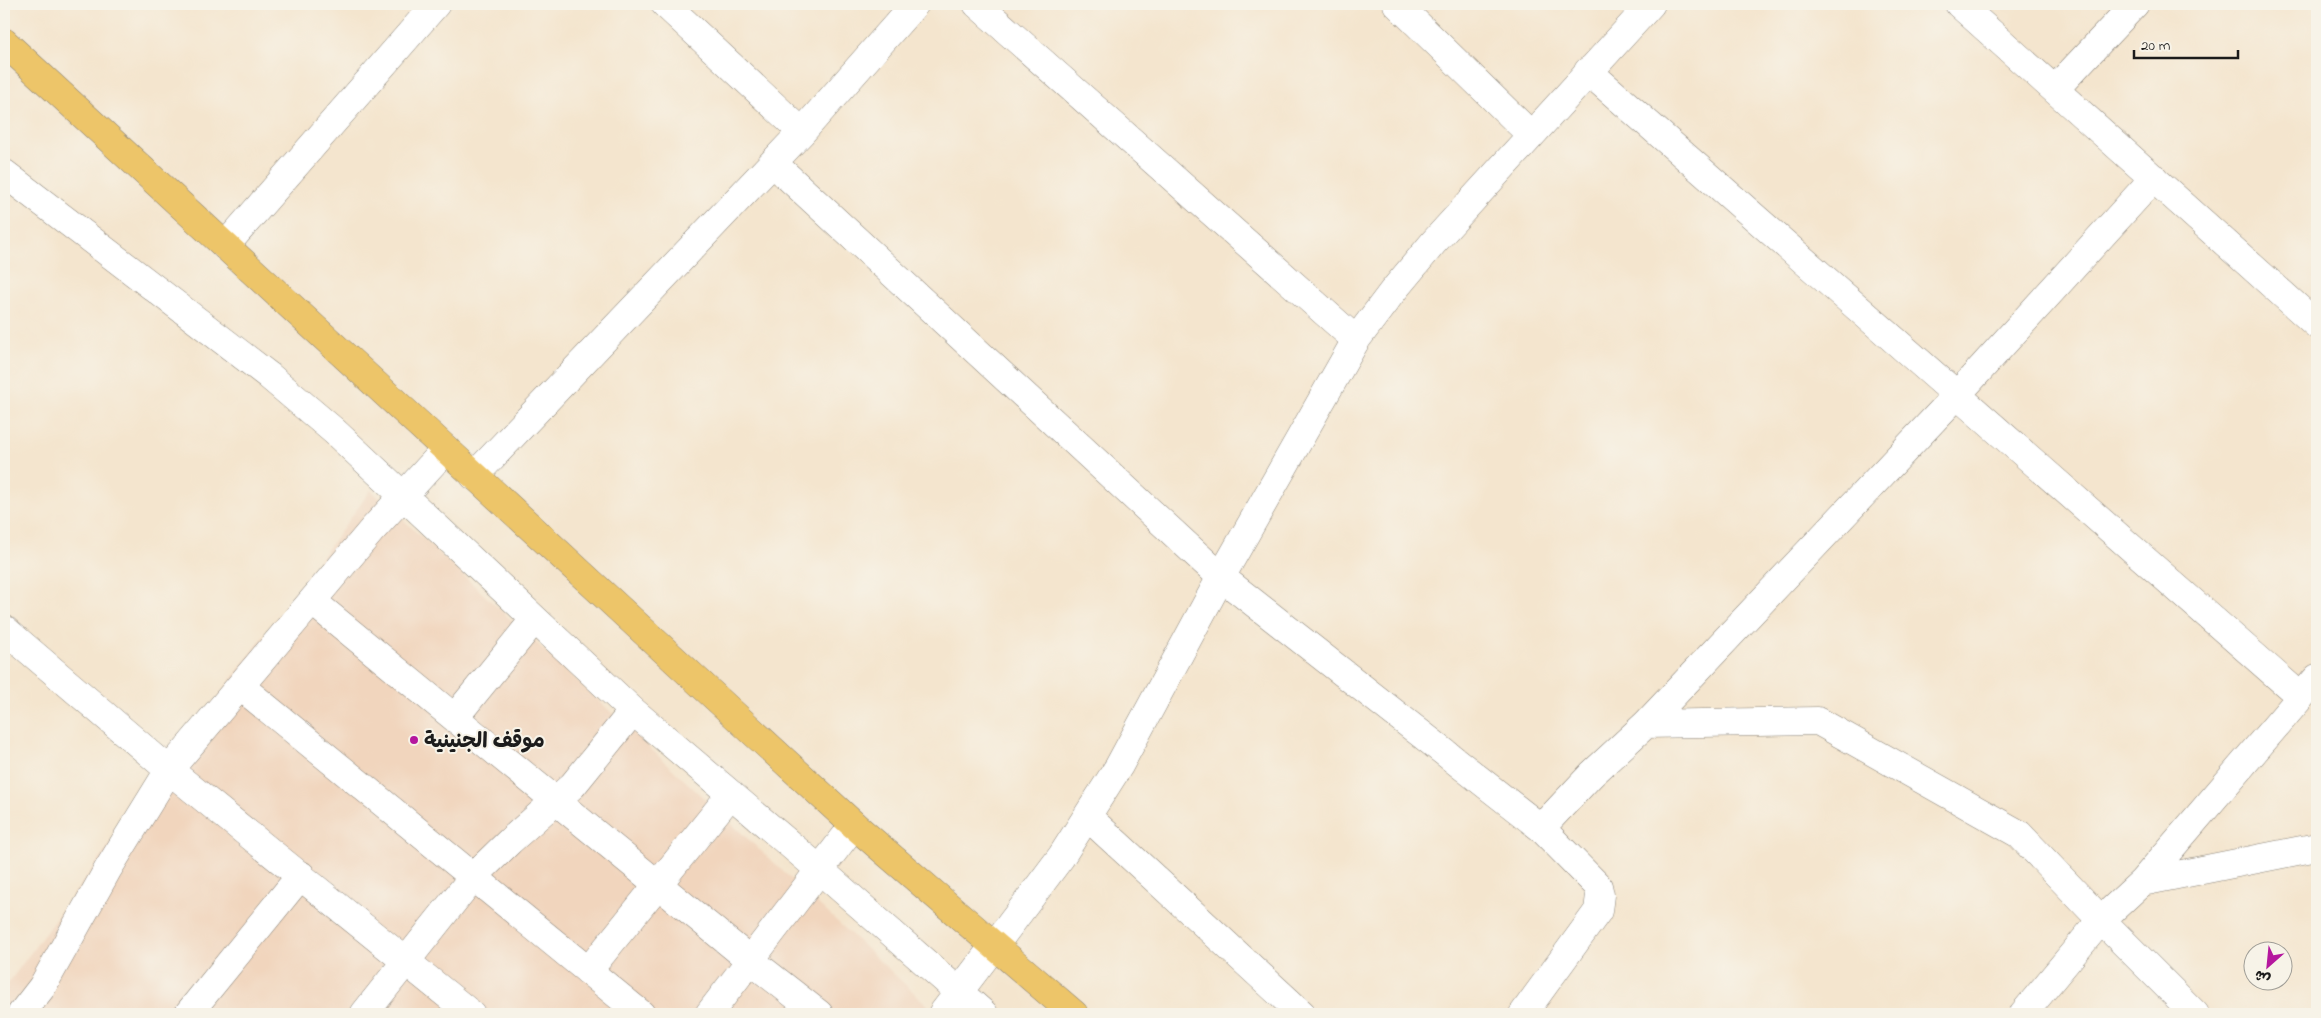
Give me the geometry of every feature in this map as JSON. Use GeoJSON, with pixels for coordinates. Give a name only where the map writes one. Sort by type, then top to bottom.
{"type":"FeatureCollection","features":[{"type":"Feature","properties":{"kind":"highway"},"geometry":{"type":"LineString","coordinates":[[4,42],[854,825],[1074,1014]]}},
{"type":"Feature","properties":{"kind":"street"},"geometry":{"type":"LineString","coordinates":[[225,246],[436,4]]}},
{"type":"Feature","properties":{"kind":"street"},"geometry":{"type":"LineString","coordinates":[[665,4],[802,132]]}},
{"type":"Feature","properties":{"kind":"street"},"geometry":{"type":"LineString","coordinates":[[474,476],[802,132],[915,4]]}},
{"type":"Feature","properties":{"kind":"street"},"geometry":{"type":"LineString","coordinates":[[977,4],[1356,340]]}},
{"type":"Feature","properties":{"kind":"street"},"geometry":{"type":"LineString","coordinates":[[1397,4],[1530,134]]}},
{"type":"Feature","properties":{"kind":"street"},"geometry":{"type":"LineString","coordinates":[[942,1014],[1061,857],[1088,817],[1119,766],[1220,577],[1356,340],[1392,290],[1530,134],[1651,4]]}},
{"type":"Feature","properties":{"kind":"street"},"geometry":{"type":"LineString","coordinates":[[1960,4],[2317,325]]}},
{"type":"Feature","properties":{"kind":"street"},"geometry":{"type":"LineString","coordinates":[[2054,89],[2134,4]]}},
{"type":"Feature","properties":{"kind":"street"},"geometry":{"type":"LineString","coordinates":[[1588,71],[1956,396],[2309,687],[2142,882],[2101,920],[2023,1014]]}},
{"type":"Feature","properties":{"kind":"street"},"geometry":{"type":"LineString","coordinates":[[772,163],[1220,577],[1541,828],[1598,886],[1600,895],[1598,911],[1523,1014]]}},
{"type":"Feature","properties":{"kind":"street"},"geometry":{"type":"LineString","coordinates":[[4,173],[268,375],[334,431],[402,498],[633,711],[820,870],[984,1014]]}},
{"type":"Feature","properties":{"kind":"street"},"geometry":{"type":"LineString","coordinates":[[1541,828],[1592,774],[1646,724],[1956,396],[2154,178]]}},
{"type":"Feature","properties":{"kind":"street"},"geometry":{"type":"LineString","coordinates":[[21,1014],[42,986],[108,869],[169,770],[312,601],[446,449]]}},
{"type":"Feature","properties":{"kind":"street"},"geometry":{"type":"LineString","coordinates":[[312,601],[750,960],[819,1014]]}},
{"type":"Feature","properties":{"kind":"street"},"geometry":{"type":"LineString","coordinates":[[454,717],[534,620]]}},
{"type":"Feature","properties":{"kind":"street"},"geometry":{"type":"LineString","coordinates":[[4,629],[169,770],[471,1014]]}},
{"type":"Feature","properties":{"kind":"street"},"geometry":{"type":"LineString","coordinates":[[240,686],[641,1014]]}},
{"type":"Feature","properties":{"kind":"street"},"geometry":{"type":"LineString","coordinates":[[364,1014],[473,877],[573,785],[633,711]]}},
{"type":"Feature","properties":{"kind":"street"},"geometry":{"type":"LineString","coordinates":[[1646,724],[1818,721],[2019,834],[2195,1014]]}},
{"type":"Feature","properties":{"kind":"street"},"geometry":{"type":"LineString","coordinates":[[588,971],[731,794]]}},
{"type":"Feature","properties":{"kind":"street"},"geometry":{"type":"LineString","coordinates":[[1088,817],[1302,1014]]}},
{"type":"Feature","properties":{"kind":"street"},"geometry":{"type":"LineString","coordinates":[[709,1014],[854,825]]}},
{"type":"Feature","properties":{"kind":"street"},"geometry":{"type":"LineString","coordinates":[[2142,882],[2317,847]]}},
{"type":"Feature","properties":{"kind":"street"},"geometry":{"type":"LineString","coordinates":[[188,1014],[301,875]]}},
{"type":"Feature","properties":{"kind":"shaded area","name":"موقف الجنينية"},"geometry":{"type":"Polygon","coordinates":[[[371,490],[937,1014],[4,1014],[4,989],[371,490]]]}},
{"type":"Feature","properties":{"kind":"place","name":"موقف الجنينية"},"geometry":{"type":"Point","coordinates":[414,740]}}]}
